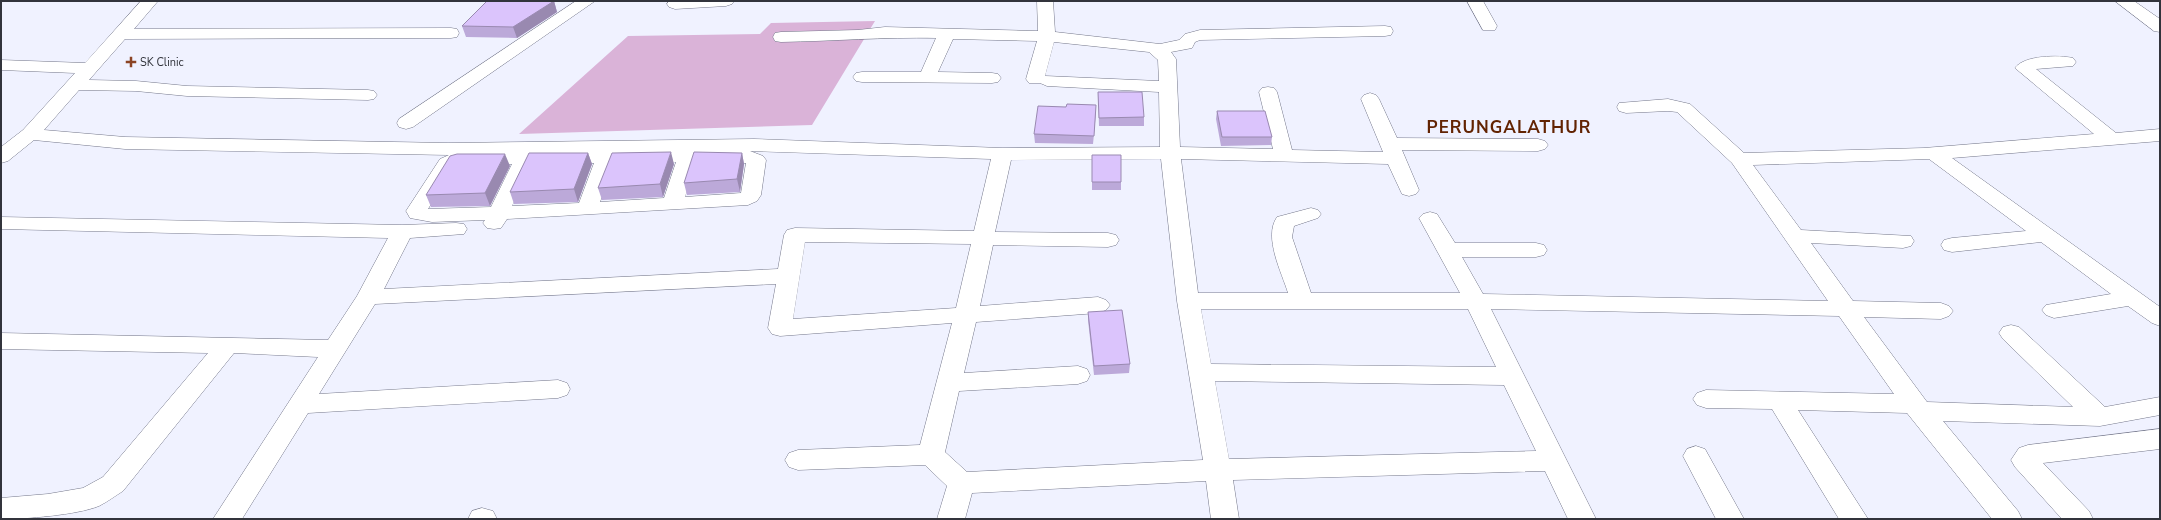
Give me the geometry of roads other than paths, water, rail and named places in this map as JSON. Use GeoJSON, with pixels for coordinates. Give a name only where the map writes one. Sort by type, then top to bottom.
{"type":"FeatureCollection","features":[{"type":"Feature","properties":{"kind":"street"},"geometry":{"type":"LineString","coordinates":[[135,1],[150,1]]}},
{"type":"Feature","properties":{"kind":"street"},"geometry":{"type":"LineString","coordinates":[[1,157],[30,134],[150,1]]}},
{"type":"Feature","properties":{"kind":"street"},"geometry":{"type":"LineString","coordinates":[[406,123],[587,1]]}},
{"type":"Feature","properties":{"kind":"street"},"geometry":{"type":"LineString","coordinates":[[675,4],[726,1]]}},
{"type":"Feature","properties":{"kind":"street"},"geometry":{"type":"LineString","coordinates":[[1045,1],[1047,36],[1041,80],[1168,87]]}},
{"type":"Feature","properties":{"kind":"street"},"geometry":{"type":"LineString","coordinates":[[1475,1],[1489,26]]}},
{"type":"Feature","properties":{"kind":"street"},"geometry":{"type":"LineString","coordinates":[[2123,1],[2160,27]]}},
{"type":"Feature","properties":{"kind":"street"},"geometry":{"type":"LineString","coordinates":[[1161,54],[1164,48],[1186,44],[1192,37],[1200,35],[1385,31]]}},
{"type":"Feature","properties":{"kind":"street"},"geometry":{"type":"LineString","coordinates":[[781,38],[858,35],[885,32],[946,35],[1047,36],[1154,47],[1167,59],[1170,153],[1188,301],[1218,470],[1225,519]]}},
{"type":"Feature","properties":{"kind":"street"},"geometry":{"type":"LineString","coordinates":[[120,34],[451,33]]}},
{"type":"Feature","properties":{"kind":"street"},"geometry":{"type":"LineString","coordinates":[[927,78],[946,35]]}},
{"type":"Feature","properties":{"kind":"street"},"geometry":{"type":"LineString","coordinates":[[2067,62],[2029,64],[2024,68],[2113,140]]}},
{"type":"Feature","properties":{"kind":"street"},"geometry":{"type":"LineString","coordinates":[[1,65],[90,68]]}},
{"type":"Feature","properties":{"kind":"street"},"geometry":{"type":"LineString","coordinates":[[862,78],[992,78]]}},
{"type":"Feature","properties":{"kind":"street"},"geometry":{"type":"LineString","coordinates":[[74,85],[136,86],[187,91],[368,95]]}},
{"type":"Feature","properties":{"kind":"street"},"geometry":{"type":"LineString","coordinates":[[1268,92],[1284,155]]}},
{"type":"Feature","properties":{"kind":"street"},"geometry":{"type":"LineString","coordinates":[[1370,98],[1408,190]]}},
{"type":"Feature","properties":{"kind":"street"},"geometry":{"type":"LineString","coordinates":[[1626,107],[1668,105],[1683,108],[1739,160],[1916,408],[2008,519]]}},
{"type":"Feature","properties":{"kind":"street"},"geometry":{"type":"LineString","coordinates":[[30,134],[125,143],[448,149],[606,157],[754,145],[1002,154],[1170,153],[1284,155],[1538,145]]}},
{"type":"Feature","properties":{"kind":"street"},"geometry":{"type":"LineString","coordinates":[[1739,160],[1933,153],[2160,136]]}},
{"type":"Feature","properties":{"kind":"street"},"geometry":{"type":"LineString","coordinates":[[673,204],[691,151]]}},
{"type":"Feature","properties":{"kind":"street"},"geometry":{"type":"LineString","coordinates":[[1,223],[402,232],[496,219],[587,208],[741,200],[750,197],[751,195],[756,160],[754,158],[747,156],[691,151],[527,153],[463,158],[449,161],[416,212],[416,214],[426,216],[496,219],[718,214]]}},
{"type":"Feature","properties":{"kind":"street"},"geometry":{"type":"LineString","coordinates":[[496,219],[527,153]]}},
{"type":"Feature","properties":{"kind":"street"},"geometry":{"type":"LineString","coordinates":[[1933,153],[2160,318]]}},
{"type":"Feature","properties":{"kind":"street"},"geometry":{"type":"LineString","coordinates":[[931,455],[966,315],[1002,154]]}},
{"type":"Feature","properties":{"kind":"street"},"geometry":{"type":"LineString","coordinates":[[587,208],[606,157]]}},
{"type":"Feature","properties":{"kind":"street"},"geometry":{"type":"LineString","coordinates":[[1302,301],[1281,237],[1284,222],[1310,214]]}},
{"type":"Feature","properties":{"kind":"street"},"geometry":{"type":"LineString","coordinates":[[1430,218],[1476,301],[1582,519]]}},
{"type":"Feature","properties":{"kind":"street"},"geometry":{"type":"LineString","coordinates":[[227,519],[368,297],[402,232]]}},
{"type":"Feature","properties":{"kind":"street"},"geometry":{"type":"LineString","coordinates":[[1952,244],[2046,235]]}},
{"type":"Feature","properties":{"kind":"street"},"geometry":{"type":"LineString","coordinates":[[1098,305],[780,328],[795,236],[1108,240]]}},
{"type":"Feature","properties":{"kind":"street"},"geometry":{"type":"LineString","coordinates":[[1794,236],[1903,241]]}},
{"type":"Feature","properties":{"kind":"street"},"geometry":{"type":"LineString","coordinates":[[1447,250],[1536,250]]}},
{"type":"Feature","properties":{"kind":"street"},"geometry":{"type":"LineString","coordinates":[[368,297],[788,276]]}},
{"type":"Feature","properties":{"kind":"street"},"geometry":{"type":"LineString","coordinates":[[2054,310],[2133,298]]}},
{"type":"Feature","properties":{"kind":"street"},"geometry":{"type":"LineString","coordinates":[[1188,301],[1476,301],[1941,311]]}},
{"type":"Feature","properties":{"kind":"street"},"geometry":{"type":"LineString","coordinates":[[2011,333],[2100,417]]}},
{"type":"Feature","properties":{"kind":"street"},"geometry":{"type":"LineString","coordinates":[[1,341],[228,344],[335,349]]}},
{"type":"Feature","properties":{"kind":"street"},"geometry":{"type":"LineString","coordinates":[[1,509],[48,505],[89,498],[113,484],[228,344]]}},
{"type":"Feature","properties":{"kind":"street"},"geometry":{"type":"LineString","coordinates":[[1201,372],[1513,376]]}},
{"type":"Feature","properties":{"kind":"street"},"geometry":{"type":"LineString","coordinates":[[949,384],[1078,376]]}},
{"type":"Feature","properties":{"kind":"street"},"geometry":{"type":"LineString","coordinates":[[300,404],[558,390]]}},
{"type":"Feature","properties":{"kind":"street"},"geometry":{"type":"LineString","coordinates":[[1706,399],[1779,400],[2100,417],[2160,406]]}},
{"type":"Feature","properties":{"kind":"street"},"geometry":{"type":"LineString","coordinates":[[1779,400],[1854,519]]}},
{"type":"Feature","properties":{"kind":"street"},"geometry":{"type":"LineString","coordinates":[[2079,519],[2024,460],[2028,455],[2160,439]]}},
{"type":"Feature","properties":{"kind":"street"},"geometry":{"type":"LineString","coordinates":[[798,460],[931,455],[961,484],[1218,470],[1554,461]]}},
{"type":"Feature","properties":{"kind":"street"},"geometry":{"type":"LineString","coordinates":[[1696,456],[1730,519]]}},
{"type":"Feature","properties":{"kind":"street"},"geometry":{"type":"LineString","coordinates":[[951,519],[961,484]]}},
{"type":"Feature","properties":{"kind":"place","name":"SK Clinic"},"geometry":{"type":"Point","coordinates":[131,62]}},
{"type":"Feature","properties":{"kind":"district","name":"PERUNGALATHUR"},"geometry":{"type":"Point","coordinates":[1509,127]}}]}
